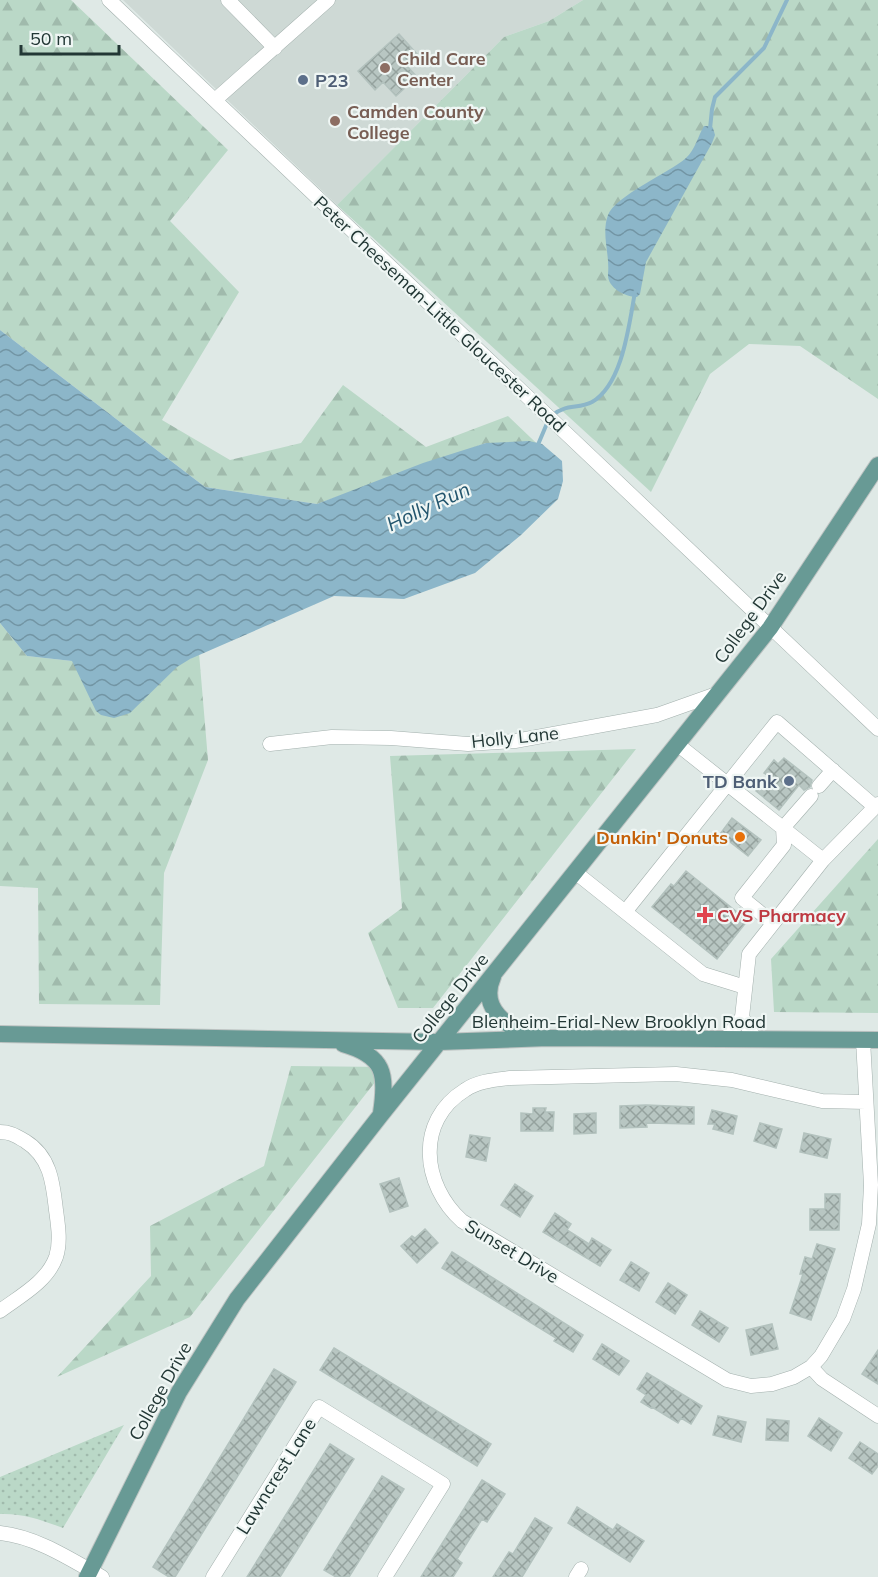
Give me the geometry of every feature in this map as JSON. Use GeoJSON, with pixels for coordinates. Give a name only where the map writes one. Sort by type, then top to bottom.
{"type":"FeatureCollection","features":[{"type":"Feature","properties":{"kind":"main road","name":"College Drive"},"geometry":{"type":"LineString","coordinates":[[93,1575],[178,1392],[237,1299],[380,1116],[770,628],[878,465]]}},
{"type":"Feature","properties":{"kind":"main road"},"geometry":{"type":"LineString","coordinates":[[495,972],[489,993],[496,1015],[521,1031],[548,1038]]}},
{"type":"Feature","properties":{"kind":"main road","name":"Blenheim-Erial-New Brooklyn Road"},"geometry":{"type":"LineString","coordinates":[[0,1034],[439,1042],[548,1038],[870,1040]]}},
{"type":"Feature","properties":{"kind":"main road"},"geometry":{"type":"LineString","coordinates":[[316,1039],[352,1047],[368,1055],[381,1068],[384,1081],[380,1116]]}},
{"type":"Feature","properties":{"kind":"street","name":"Peter Cheeseman-Little Gloucester Road"},"geometry":{"type":"LineString","coordinates":[[110,0],[878,729]]}},
{"type":"Feature","properties":{"kind":"street"},"geometry":{"type":"LineString","coordinates":[[228,0],[275,48]]}},
{"type":"Feature","properties":{"kind":"street"},"geometry":{"type":"LineString","coordinates":[[215,100],[328,0]]}},
{"type":"Feature","properties":{"kind":"street","name":"Holly Lane"},"geometry":{"type":"LineString","coordinates":[[270,744],[332,737],[391,738],[468,744],[515,741],[657,715],[718,693]]}},
{"type":"Feature","properties":{"kind":"street"},"geometry":{"type":"LineString","coordinates":[[625,912],[777,722],[876,805],[823,860],[749,954],[742,1017],[726,1039]]}},
{"type":"Feature","properties":{"kind":"street"},"geometry":{"type":"LineString","coordinates":[[677,744],[823,860]]}},
{"type":"Feature","properties":{"kind":"street"},"geometry":{"type":"LineString","coordinates":[[773,923],[742,898],[784,845],[783,828],[833,770]]}},
{"type":"Feature","properties":{"kind":"street"},"geometry":{"type":"LineString","coordinates":[[575,872],[703,974],[745,987]]}},
{"type":"Feature","properties":{"kind":"street"},"geometry":{"type":"LineString","coordinates":[[742,1017],[755,1039]]}},
{"type":"Feature","properties":{"kind":"street","name":"Sunset Drive"},"geometry":{"type":"LineString","coordinates":[[866,1102],[822,1101],[732,1080],[676,1074],[510,1077],[482,1082],[467,1088],[453,1098],[439,1114],[431,1138],[429,1162],[431,1174],[442,1200],[462,1221],[727,1380],[751,1386],[772,1384],[794,1377],[811,1367],[821,1356],[843,1319],[854,1288],[869,1224],[871,1185],[866,1102],[870,1040]]}},
{"type":"Feature","properties":{"kind":"street"},"geometry":{"type":"LineString","coordinates":[[0,1132],[10,1132],[34,1147],[44,1159],[51,1175],[59,1233],[57,1256],[49,1270],[36,1285],[0,1311]]}},
{"type":"Feature","properties":{"kind":"street"},"geometry":{"type":"LineString","coordinates":[[811,1367],[822,1379],[878,1416]]}},
{"type":"Feature","properties":{"kind":"street","name":"Lawncrest Lane"},"geometry":{"type":"LineString","coordinates":[[213,1577],[319,1407],[443,1484],[385,1577]]}},
{"type":"Feature","properties":{"kind":"street"},"geometry":{"type":"LineString","coordinates":[[0,1533],[40,1544],[93,1575]]}},
{"type":"Feature","properties":{"kind":"shaded area","name":"Camden County College"},"geometry":{"type":"Polygon","coordinates":[[[123,0],[583,0],[549,21],[504,37],[337,205],[123,0]]]}},
{"type":"Feature","properties":{"kind":"green space"},"geometry":{"type":"Polygon","coordinates":[[[0,0],[71,0],[228,150],[170,221],[239,292],[162,420],[230,460],[301,443],[343,385],[426,447],[508,416],[553,459],[486,443],[317,504],[205,487],[0,330],[0,0]]]}},
{"type":"Feature","properties":{"kind":"green space"},"geometry":{"type":"Polygon","coordinates":[[[583,0],[878,0],[878,399],[800,346],[749,344],[710,374],[651,492],[337,205],[504,37],[549,21],[583,0]]]}},
{"type":"Feature","properties":{"kind":"green space"},"geometry":{"type":"Polygon","coordinates":[[[0,623],[27,656],[72,661],[190,659],[199,653],[208,760],[164,873],[160,1005],[39,1004],[38,888],[0,886],[0,623]]]}},
{"type":"Feature","properties":{"kind":"green space"},"geometry":{"type":"Polygon","coordinates":[[[636,749],[433,1008],[398,1008],[368,933],[402,908],[390,756],[636,749]]]}},
{"type":"Feature","properties":{"kind":"green space"},"geometry":{"type":"Polygon","coordinates":[[[878,839],[878,1013],[774,1012],[771,959],[878,839]]]}},
{"type":"Feature","properties":{"kind":"green space"},"geometry":{"type":"Polygon","coordinates":[[[291,1066],[387,1067],[190,1317],[57,1377],[151,1276],[150,1226],[264,1166],[291,1066]]]}},
{"type":"Feature","properties":{"kind":"green space"},"geometry":{"type":"Polygon","coordinates":[[[124,1425],[63,1528],[24,1516],[0,1514],[0,1477],[124,1425]]]}},
{"type":"Feature","properties":{"kind":"water"},"geometry":{"type":"Polygon","coordinates":[[[704,126],[713,128],[715,135],[712,143],[646,262],[640,294],[632,297],[622,293],[613,287],[608,279],[605,229],[608,215],[621,200],[686,158],[704,126]]]}},
{"type":"Feature","properties":{"kind":"water"},"geometry":{"type":"Polygon","coordinates":[[[0,330],[205,487],[317,504],[423,463],[486,443],[529,441],[542,444],[562,461],[563,481],[558,499],[521,535],[475,573],[404,599],[334,596],[190,659],[177,667],[130,713],[114,718],[101,715],[96,711],[72,661],[27,656],[0,623],[0,330]]]}},
{"type":"Feature","properties":{"kind":"building","name":"Child Care Center"},"geometry":{"type":"Polygon","coordinates":[[[399,34],[417,54],[406,65],[417,77],[396,96],[383,82],[375,90],[358,71],[399,34]]]}},
{"type":"Feature","properties":{"kind":"building","name":"TD Bank"},"geometry":{"type":"Polygon","coordinates":[[[784,758],[812,780],[810,787],[804,790],[799,785],[779,810],[756,791],[769,776],[764,773],[774,760],[778,764],[784,758]]]}},
{"type":"Feature","properties":{"kind":"building","name":"Dunkin' Donuts"},"geometry":{"type":"Polygon","coordinates":[[[732,818],[761,840],[748,856],[720,834],[732,818]]]}},
{"type":"Feature","properties":{"kind":"building","name":"CVS Pharmacy"},"geometry":{"type":"Polygon","coordinates":[[[686,871],[737,912],[740,908],[748,914],[745,918],[748,920],[717,959],[652,907],[671,884],[674,886],[686,871]]]}},
{"type":"Feature","properties":{"kind":"building"},"geometry":{"type":"Polygon","coordinates":[[[620,1106],[694,1107],[694,1124],[646,1123],[647,1127],[620,1128],[620,1106]]]}},
{"type":"Feature","properties":{"kind":"building"},"geometry":{"type":"Polygon","coordinates":[[[533,1108],[546,1108],[545,1112],[554,1112],[553,1131],[521,1131],[521,1113],[533,1114],[533,1108]]]}},
{"type":"Feature","properties":{"kind":"building"},"geometry":{"type":"Polygon","coordinates":[[[712,1110],[737,1116],[733,1134],[713,1129],[715,1124],[708,1124],[712,1110]]]}},
{"type":"Feature","properties":{"kind":"building"},"geometry":{"type":"Polygon","coordinates":[[[596,1113],[596,1133],[574,1134],[574,1114],[596,1113]]]}},
{"type":"Feature","properties":{"kind":"building"},"geometry":{"type":"Polygon","coordinates":[[[760,1123],[782,1129],[776,1148],[754,1141],[760,1123]]]}},
{"type":"Feature","properties":{"kind":"building"},"geometry":{"type":"Polygon","coordinates":[[[804,1133],[831,1139],[827,1158],[800,1152],[804,1133]]]}},
{"type":"Feature","properties":{"kind":"building"},"geometry":{"type":"Polygon","coordinates":[[[470,1135],[490,1138],[486,1161],[466,1157],[470,1135]]]}},
{"type":"Feature","properties":{"kind":"building"},"geometry":{"type":"Polygon","coordinates":[[[399,1178],[408,1206],[390,1212],[380,1184],[399,1178]]]}},
{"type":"Feature","properties":{"kind":"building"},"geometry":{"type":"Polygon","coordinates":[[[515,1184],[533,1196],[520,1217],[501,1205],[515,1184]]]}},
{"type":"Feature","properties":{"kind":"building"},"geometry":{"type":"Polygon","coordinates":[[[825,1194],[840,1194],[839,1230],[810,1230],[810,1209],[825,1209],[825,1194]]]}},
{"type":"Feature","properties":{"kind":"building"},"geometry":{"type":"Polygon","coordinates":[[[555,1213],[571,1224],[567,1230],[589,1244],[592,1238],[611,1250],[600,1266],[543,1232],[555,1213]]]}},
{"type":"Feature","properties":{"kind":"building"},"geometry":{"type":"Polygon","coordinates":[[[425,1229],[438,1243],[417,1263],[401,1246],[412,1236],[415,1238],[425,1229]]]}},
{"type":"Feature","properties":{"kind":"building"},"geometry":{"type":"Polygon","coordinates":[[[817,1244],[835,1249],[811,1320],[790,1313],[803,1274],[800,1274],[805,1257],[812,1259],[817,1244]]]}},
{"type":"Feature","properties":{"kind":"building"},"geometry":{"type":"Polygon","coordinates":[[[452,1252],[583,1335],[573,1352],[554,1341],[556,1338],[442,1268],[452,1252]]]}},
{"type":"Feature","properties":{"kind":"building"},"geometry":{"type":"Polygon","coordinates":[[[631,1262],[649,1273],[639,1291],[620,1280],[631,1262]]]}},
{"type":"Feature","properties":{"kind":"building"},"geometry":{"type":"Polygon","coordinates":[[[668,1283],[687,1295],[675,1314],[656,1302],[668,1283]]]}},
{"type":"Feature","properties":{"kind":"building"},"geometry":{"type":"Polygon","coordinates":[[[700,1311],[728,1328],[719,1342],[692,1325],[700,1311]]]}},
{"type":"Feature","properties":{"kind":"building"},"geometry":{"type":"Polygon","coordinates":[[[772,1324],[778,1349],[751,1355],[746,1330],[772,1324]]]}},
{"type":"Feature","properties":{"kind":"building"},"geometry":{"type":"Polygon","coordinates":[[[602,1344],[629,1361],[619,1375],[593,1359],[602,1344]]]}},
{"type":"Feature","properties":{"kind":"building"},"geometry":{"type":"Polygon","coordinates":[[[334,1348],[491,1444],[477,1466],[320,1370],[334,1348]]]}},
{"type":"Feature","properties":{"kind":"building"},"geometry":{"type":"Polygon","coordinates":[[[878,1350],[878,1384],[862,1374],[878,1350]]]}},
{"type":"Feature","properties":{"kind":"building"},"geometry":{"type":"Polygon","coordinates":[[[274,1369],[296,1382],[175,1577],[169,1577],[153,1567],[274,1369]]]}},
{"type":"Feature","properties":{"kind":"building"},"geometry":{"type":"Polygon","coordinates":[[[647,1373],[702,1406],[691,1424],[681,1418],[678,1423],[641,1402],[646,1395],[637,1389],[647,1373]]]}},
{"type":"Feature","properties":{"kind":"building"},"geometry":{"type":"Polygon","coordinates":[[[718,1416],[746,1422],[741,1442],[713,1435],[718,1416]]]}},
{"type":"Feature","properties":{"kind":"building"},"geometry":{"type":"Polygon","coordinates":[[[819,1418],[842,1433],[831,1451],[808,1436],[819,1418]]]}},
{"type":"Feature","properties":{"kind":"building"},"geometry":{"type":"Polygon","coordinates":[[[767,1419],[789,1421],[788,1441],[766,1440],[767,1419]]]}},
{"type":"Feature","properties":{"kind":"building"},"geometry":{"type":"Polygon","coordinates":[[[860,1442],[878,1454],[878,1466],[872,1474],[849,1458],[860,1442]]]}},
{"type":"Feature","properties":{"kind":"building"},"geometry":{"type":"Polygon","coordinates":[[[330,1444],[354,1459],[280,1577],[247,1577],[330,1444]]]}},
{"type":"Feature","properties":{"kind":"building"},"geometry":{"type":"Polygon","coordinates":[[[382,1476],[404,1489],[349,1577],[336,1577],[324,1570],[382,1476]]]}},
{"type":"Feature","properties":{"kind":"building"},"geometry":{"type":"Polygon","coordinates":[[[482,1480],[505,1494],[487,1522],[482,1519],[457,1559],[462,1563],[453,1577],[421,1577],[482,1480]]]}},
{"type":"Feature","properties":{"kind":"building"},"geometry":{"type":"Polygon","coordinates":[[[577,1507],[613,1530],[617,1524],[644,1541],[630,1562],[568,1523],[577,1507]]]}},
{"type":"Feature","properties":{"kind":"building"},"geometry":{"type":"Polygon","coordinates":[[[535,1518],[552,1528],[522,1577],[493,1577],[509,1552],[513,1554],[535,1518]]]}},
{"type":"Feature","properties":{"kind":"waterway","name":"Holly Run"},"geometry":{"type":"LineString","coordinates":[[710,129],[715,97],[764,48],[787,0]]}},
{"type":"Feature","properties":{"kind":"waterway","name":"Holly Run"},"geometry":{"type":"LineString","coordinates":[[553,415],[562,409],[592,402],[611,382],[623,352],[635,292]]}},
{"type":"Feature","properties":{"kind":"waterway","name":"Holly Run"},"geometry":{"type":"LineString","coordinates":[[537,447],[548,421]]}},
{"type":"Feature","properties":{"kind":"place","name":"Child Care Center"},"geometry":{"type":"Point","coordinates":[385,68]}},
{"type":"Feature","properties":{"kind":"place","name":"P23"},"geometry":{"type":"Point","coordinates":[303,80]}},
{"type":"Feature","properties":{"kind":"place","name":"Camden County College"},"geometry":{"type":"Point","coordinates":[335,121]}},
{"type":"Feature","properties":{"kind":"place","name":"TD Bank"},"geometry":{"type":"Point","coordinates":[789,781]}},
{"type":"Feature","properties":{"kind":"place","name":"Dunkin' Donuts"},"geometry":{"type":"Point","coordinates":[740,837]}},
{"type":"Feature","properties":{"kind":"place","name":"CVS Pharmacy"},"geometry":{"type":"Point","coordinates":[705,915]}}]}
